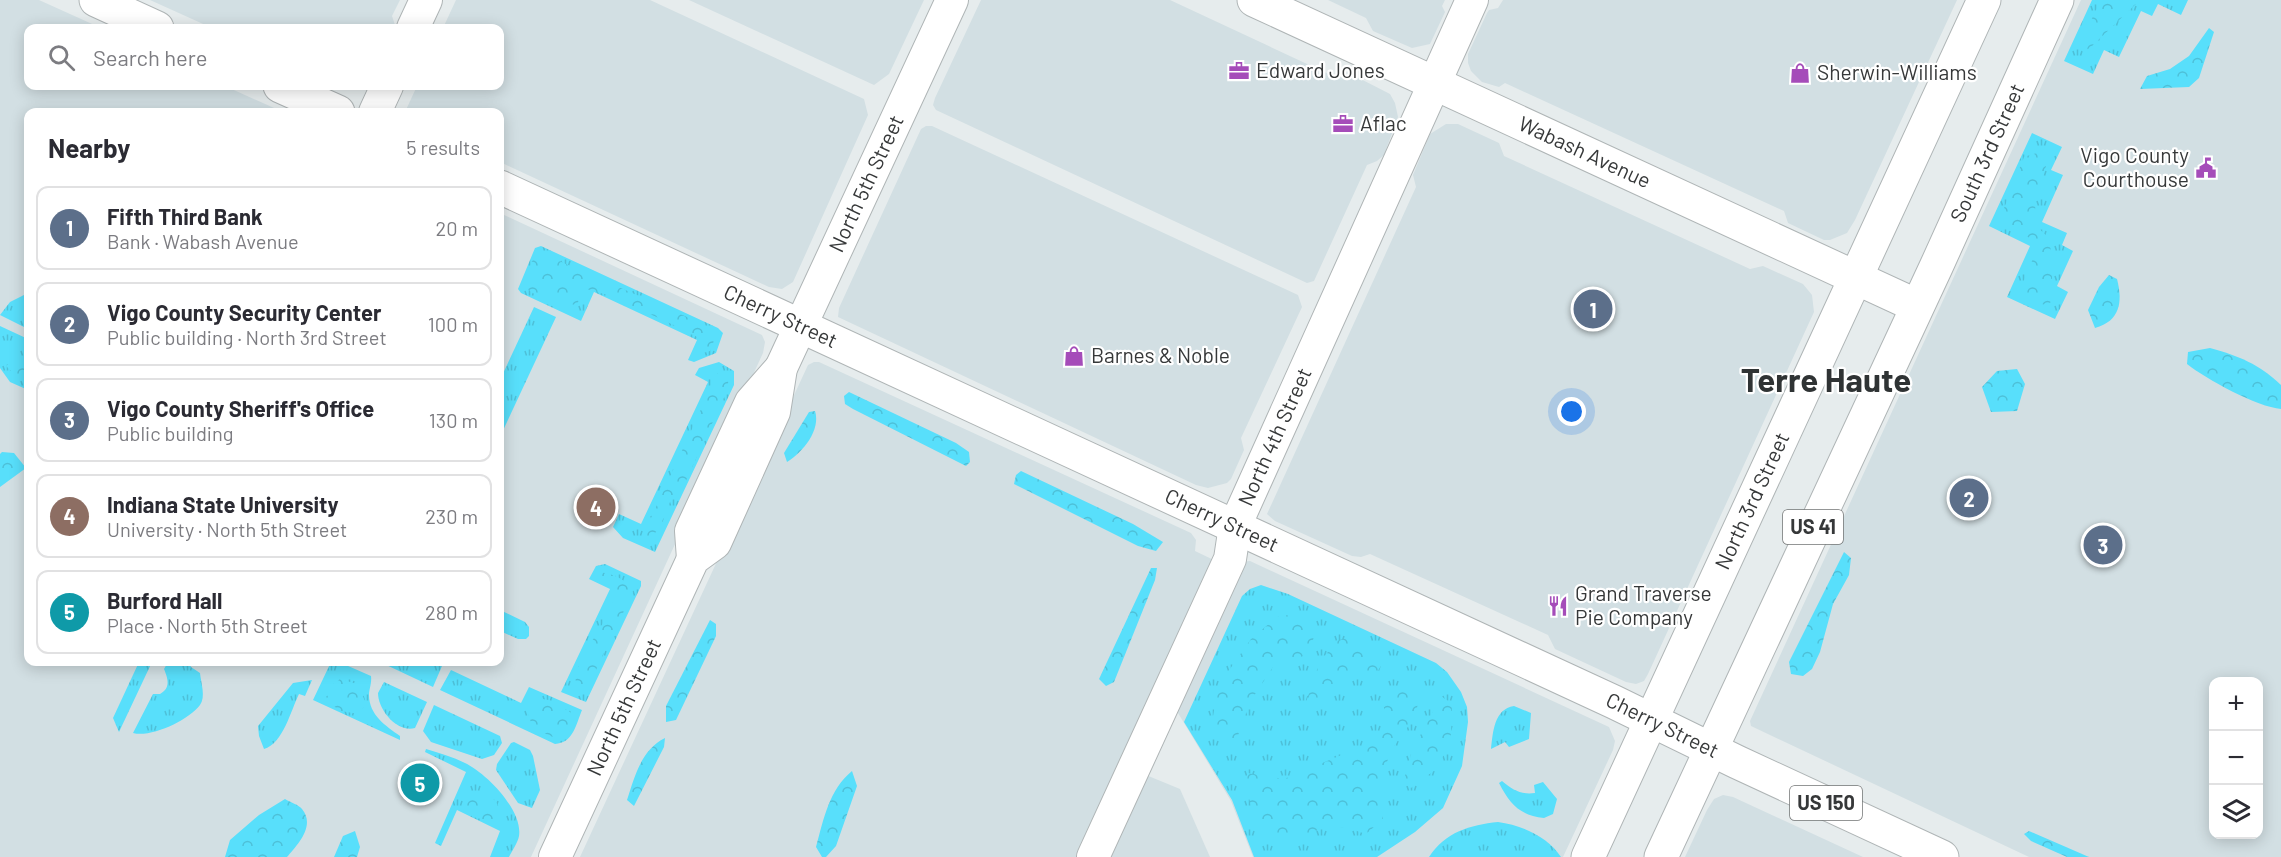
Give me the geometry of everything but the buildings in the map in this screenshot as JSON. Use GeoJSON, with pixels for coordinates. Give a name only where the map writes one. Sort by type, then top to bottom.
{"type":"FeatureCollection","features":[{"type":"Feature","properties":{"kind":"main road"},"geometry":{"type":"LineString","coordinates":[[96,0],[148,24]]}},
{"type":"Feature","properties":{"kind":"main road","name":"Wabash Avenue"},"geometry":{"type":"LineString","coordinates":[[1254,0],[1917,306]]}},
{"type":"Feature","properties":{"kind":"main road"},"geometry":{"type":"LineString","coordinates":[[1856,278],[1984,0]]}},
{"type":"Feature","properties":{"kind":"main road","name":"South 3rd Street"},"geometry":{"type":"LineString","coordinates":[[1917,306],[2057,0]]}},
{"type":"Feature","properties":{"kind":"main road"},"geometry":{"type":"LineString","coordinates":[[289,90],[329,108]]}},
{"type":"Feature","properties":{"kind":"main road","name":"Cherry Street"},"geometry":{"type":"LineString","coordinates":[[504,189],[1235,526],[1942,857]]}},
{"type":"Feature","properties":{"kind":"main road","name":"North 3rd Street"},"geometry":{"type":"LineString","coordinates":[[1588,857],[1856,278]]}},
{"type":"Feature","properties":{"kind":"main road","name":"US 41"},"geometry":{"type":"LineString","coordinates":[[1661,857],[1917,306]]}},
{"type":"Feature","properties":{"kind":"street"},"geometry":{"type":"LineString","coordinates":[[415,24],[426,0]]}},
{"type":"Feature","properties":{"kind":"street","name":"North 5th Street"},"geometry":{"type":"LineString","coordinates":[[555,857],[693,559],[691,531],[751,402],[781,368],[952,0]]}},
{"type":"Feature","properties":{"kind":"street","name":"North 4th Street"},"geometry":{"type":"LineString","coordinates":[[1093,857],[1230,559],[1235,526],[1472,0]]}},
{"type":"Feature","properties":{"kind":"street"},"geometry":{"type":"LineString","coordinates":[[377,108],[385,90]]}},
{"type":"Feature","properties":{"kind":"shaded area"},"geometry":{"type":"Polygon","coordinates":[[[0,0],[39,0],[92,24],[24,24],[24,90],[234,90],[274,108],[24,108],[24,666],[504,666],[504,215],[762,335],[765,342],[763,353],[531,857],[0,857],[0,0]]]}},
{"type":"Feature","properties":{"kind":"shaded area"},"geometry":{"type":"Polygon","coordinates":[[[150,0],[400,0],[392,16],[395,24],[203,24],[150,0]]]}},
{"type":"Feature","properties":{"kind":"shaded area"},"geometry":{"type":"Polygon","coordinates":[[[456,0],[650,0],[864,99],[868,115],[793,282],[782,289],[769,287],[504,164],[504,108],[407,108],[415,90],[504,90],[504,24],[445,24],[456,0]]]}},
{"type":"Feature","properties":{"kind":"shaded area"},"geometry":{"type":"Polygon","coordinates":[[[689,0],[924,0],[889,74],[874,85],[689,0]]]}},
{"type":"Feature","properties":{"kind":"shaded area"},"geometry":{"type":"Polygon","coordinates":[[[981,0],[1170,0],[1335,77],[1347,72],[1390,94],[1398,117],[1384,155],[1367,165],[1314,281],[1307,283],[936,110],[933,105],[935,98],[981,0]]]}},
{"type":"Feature","properties":{"kind":"shaded area"},"geometry":{"type":"Polygon","coordinates":[[[1328,0],[1445,0],[1442,6],[1445,12],[1430,44],[1412,48],[1373,31],[1366,18],[1328,0]]]}},
{"type":"Feature","properties":{"kind":"shaded area"},"geometry":{"type":"Polygon","coordinates":[[[1503,0],[1957,0],[1855,220],[1847,233],[1824,240],[1788,223],[1784,211],[1505,83],[1499,87],[1482,82],[1471,71],[1468,54],[1487,13],[1489,10],[1498,8],[1503,0]]]}},
{"type":"Feature","properties":{"kind":"shaded area"},"geometry":{"type":"Polygon","coordinates":[[[2081,0],[2281,0],[2281,857],[2029,857],[1751,726],[1750,721],[2081,0]]]}},
{"type":"Feature","properties":{"kind":"shaded area"},"geometry":{"type":"Polygon","coordinates":[[[1446,124],[1458,124],[1499,143],[1504,156],[1750,269],[1763,266],[1803,284],[1812,295],[1814,312],[1648,674],[1644,681],[1636,684],[1626,682],[1555,649],[1548,635],[1370,554],[1361,557],[1352,556],[1275,521],[1267,514],[1416,187],[1413,175],[1430,134],[1446,124]]]}},
{"type":"Feature","properties":{"kind":"shaded area"},"geometry":{"type":"Polygon","coordinates":[[[932,126],[1298,295],[1302,307],[1241,438],[1244,450],[1227,483],[1208,488],[1196,485],[838,317],[839,308],[921,129],[932,126]]]}},
{"type":"Feature","properties":{"kind":"shaded area"},"geometry":{"type":"Polygon","coordinates":[[[819,362],[1191,533],[1196,540],[1195,551],[1220,563],[1086,857],[580,857],[808,365],[819,362]]]}},
{"type":"Feature","properties":{"kind":"shaded area"},"geometry":{"type":"Polygon","coordinates":[[[1250,561],[1609,727],[1615,741],[1613,750],[1563,857],[1253,857],[1231,801],[1175,708],[1241,562],[1250,561]]]}},
{"type":"Feature","properties":{"kind":"shaded area"},"geometry":{"type":"Polygon","coordinates":[[[1146,775],[1180,789],[1210,857],[1102,857],[1146,775]]]}},
{"type":"Feature","properties":{"kind":"shaded area"},"geometry":{"type":"Polygon","coordinates":[[[1723,795],[1733,797],[1863,857],[1685,857],[1707,810],[1714,799],[1723,795]]]}},
{"type":"Feature","properties":{"kind":"green space"},"geometry":{"type":"Polygon","coordinates":[[[2092,0],[2188,0],[2181,15],[2158,4],[2152,16],[2141,11],[2119,57],[2104,50],[2093,74],[2064,61],[2092,0]]]}},
{"type":"Feature","properties":{"kind":"green space"},"geometry":{"type":"Polygon","coordinates":[[[2101,0],[2140,0],[2083,52],[2080,43],[2101,0]]]}},
{"type":"Feature","properties":{"kind":"green space"},"geometry":{"type":"Polygon","coordinates":[[[2209,28],[2214,32],[2199,78],[2189,87],[2140,89],[2147,76],[2170,69],[2189,56],[2209,28]]]}},
{"type":"Feature","properties":{"kind":"green space"},"geometry":{"type":"Polygon","coordinates":[[[2032,133],[2062,147],[2051,170],[2063,175],[2042,222],[2067,233],[2062,245],[2073,251],[2057,286],[2068,292],[2055,319],[2007,297],[2030,246],[1989,226],[2032,133]]]}},
{"type":"Feature","properties":{"kind":"green space"},"geometry":{"type":"Polygon","coordinates":[[[2043,151],[2047,163],[2036,198],[2034,224],[2050,239],[2053,297],[2049,305],[2031,303],[2020,290],[2037,249],[2030,238],[2010,228],[2001,216],[2024,157],[2043,151]]]}},
{"type":"Feature","properties":{"kind":"green space"},"geometry":{"type":"Polygon","coordinates":[[[541,246],[718,328],[723,333],[716,353],[694,362],[688,360],[697,340],[594,292],[581,321],[521,293],[518,289],[535,248],[541,246]]]}},
{"type":"Feature","properties":{"kind":"green space"},"geometry":{"type":"Polygon","coordinates":[[[543,254],[703,324],[714,332],[715,338],[710,351],[703,353],[704,343],[693,334],[611,296],[583,288],[577,305],[548,300],[535,294],[524,285],[532,261],[543,254]]]}},
{"type":"Feature","properties":{"kind":"green space"},"geometry":{"type":"Polygon","coordinates":[[[2109,275],[2117,279],[2120,295],[2118,310],[2110,321],[2095,328],[2088,310],[2099,287],[2109,275]]]}},
{"type":"Feature","properties":{"kind":"green space"},"geometry":{"type":"Polygon","coordinates":[[[24,295],[24,327],[0,315],[10,302],[24,295]]]}},
{"type":"Feature","properties":{"kind":"green space"},"geometry":{"type":"Polygon","coordinates":[[[534,307],[556,317],[504,428],[504,371],[534,307]]]}},
{"type":"Feature","properties":{"kind":"green space"},"geometry":{"type":"Polygon","coordinates":[[[0,326],[24,337],[24,388],[10,382],[0,368],[0,326]]]}},
{"type":"Feature","properties":{"kind":"green space"},"geometry":{"type":"Polygon","coordinates":[[[2210,348],[2230,354],[2265,371],[2281,385],[2281,409],[2259,403],[2232,391],[2187,364],[2188,352],[2210,348]]]}},
{"type":"Feature","properties":{"kind":"green space"},"geometry":{"type":"Polygon","coordinates":[[[24,357],[24,383],[6,366],[14,360],[24,357]]]}},
{"type":"Feature","properties":{"kind":"green space"},"geometry":{"type":"Polygon","coordinates":[[[719,362],[734,371],[734,385],[655,552],[623,538],[613,527],[619,514],[641,524],[708,382],[695,375],[699,368],[719,362]]]}},
{"type":"Feature","properties":{"kind":"green space"},"geometry":{"type":"Polygon","coordinates":[[[2017,369],[2025,384],[2017,411],[1991,412],[1982,387],[1997,371],[2017,369]]]}},
{"type":"Feature","properties":{"kind":"green space"},"geometry":{"type":"Polygon","coordinates":[[[722,371],[729,376],[727,391],[684,485],[670,502],[661,526],[649,540],[644,537],[645,531],[715,375],[722,371]]]}},
{"type":"Feature","properties":{"kind":"green space"},"geometry":{"type":"Polygon","coordinates":[[[849,392],[956,443],[969,452],[970,462],[966,466],[853,409],[845,404],[844,396],[849,392]]]}},
{"type":"Feature","properties":{"kind":"green space"},"geometry":{"type":"Polygon","coordinates":[[[815,411],[813,433],[799,452],[787,462],[784,453],[809,412],[815,411]]]}},
{"type":"Feature","properties":{"kind":"green space"},"geometry":{"type":"Polygon","coordinates":[[[2,452],[14,453],[24,466],[24,469],[0,487],[0,454],[2,452]]]}},
{"type":"Feature","properties":{"kind":"green space"},"geometry":{"type":"Polygon","coordinates":[[[1021,471],[1133,524],[1163,542],[1156,551],[1138,546],[1014,484],[1016,475],[1021,471]]]}},
{"type":"Feature","properties":{"kind":"green space"},"geometry":{"type":"Polygon","coordinates":[[[1844,552],[1851,558],[1849,575],[1833,604],[1820,652],[1812,669],[1803,676],[1791,674],[1789,662],[1844,552]]]}},
{"type":"Feature","properties":{"kind":"green space"},"geometry":{"type":"Polygon","coordinates":[[[605,564],[641,581],[641,586],[586,702],[561,692],[610,589],[589,579],[596,566],[605,564]]]}},
{"type":"Feature","properties":{"kind":"green space"},"geometry":{"type":"Polygon","coordinates":[[[1151,568],[1157,568],[1155,580],[1114,682],[1106,686],[1099,679],[1151,568]]]}},
{"type":"Feature","properties":{"kind":"green space"},"geometry":{"type":"Polygon","coordinates":[[[598,572],[618,577],[633,592],[585,693],[577,694],[575,673],[608,615],[616,595],[612,585],[597,577],[598,572]]]}},
{"type":"Feature","properties":{"kind":"green space"},"geometry":{"type":"Polygon","coordinates":[[[1261,585],[1288,594],[1436,663],[1447,672],[1461,692],[1467,707],[1468,722],[1462,766],[1443,808],[1415,832],[1377,857],[1254,857],[1232,800],[1184,722],[1242,596],[1250,589],[1261,585]]]}},
{"type":"Feature","properties":{"kind":"green space"},"geometry":{"type":"Polygon","coordinates":[[[504,612],[525,622],[529,627],[529,636],[526,639],[518,639],[504,633],[504,612]]]}},
{"type":"Feature","properties":{"kind":"green space"},"geometry":{"type":"Polygon","coordinates":[[[1294,614],[1309,618],[1317,631],[1306,655],[1273,667],[1250,702],[1236,741],[1211,729],[1218,686],[1251,639],[1277,617],[1294,614]]]}},
{"type":"Feature","properties":{"kind":"green space"},"geometry":{"type":"Polygon","coordinates":[[[710,620],[716,624],[716,636],[676,720],[666,722],[666,706],[710,620]]]}},
{"type":"Feature","properties":{"kind":"green space"},"geometry":{"type":"Polygon","coordinates":[[[1350,637],[1371,646],[1383,662],[1375,676],[1348,679],[1327,700],[1305,705],[1319,664],[1336,641],[1350,637]]]}},
{"type":"Feature","properties":{"kind":"green space"},"geometry":{"type":"Polygon","coordinates":[[[137,666],[150,666],[119,732],[113,718],[137,666]]]}},
{"type":"Feature","properties":{"kind":"green space"},"geometry":{"type":"Polygon","coordinates":[[[166,666],[191,666],[200,673],[202,702],[195,711],[179,722],[150,733],[133,733],[153,694],[160,694],[166,689],[167,680],[164,669],[166,666]]]}},
{"type":"Feature","properties":{"kind":"green space"},"geometry":{"type":"Polygon","coordinates":[[[329,666],[348,666],[371,676],[369,695],[372,708],[379,719],[400,736],[400,740],[313,700],[329,666]]]}},
{"type":"Feature","properties":{"kind":"green space"},"geometry":{"type":"Polygon","coordinates":[[[388,666],[442,666],[433,687],[388,666]]]}},
{"type":"Feature","properties":{"kind":"green space"},"geometry":{"type":"Polygon","coordinates":[[[451,670],[521,703],[529,687],[582,710],[576,727],[570,737],[555,744],[440,690],[451,670]]]}},
{"type":"Feature","properties":{"kind":"green space"},"geometry":{"type":"Polygon","coordinates":[[[340,679],[357,684],[366,703],[359,714],[341,711],[326,701],[331,686],[340,679]]]}},
{"type":"Feature","properties":{"kind":"green space"},"geometry":{"type":"Polygon","coordinates":[[[312,680],[305,696],[299,694],[281,734],[271,746],[264,749],[258,726],[293,683],[312,680]]]}},
{"type":"Feature","properties":{"kind":"green space"},"geometry":{"type":"Polygon","coordinates":[[[384,682],[427,702],[415,728],[408,729],[395,724],[385,713],[378,693],[384,682]]]}},
{"type":"Feature","properties":{"kind":"green space"},"geometry":{"type":"Polygon","coordinates":[[[1422,685],[1415,717],[1394,746],[1386,764],[1381,793],[1383,819],[1366,834],[1345,827],[1322,828],[1292,842],[1275,842],[1256,818],[1250,803],[1247,773],[1284,779],[1351,751],[1365,750],[1385,732],[1384,707],[1402,687],[1422,685]]]}},
{"type":"Feature","properties":{"kind":"green space"},"geometry":{"type":"Polygon","coordinates":[[[1441,696],[1452,704],[1451,734],[1439,767],[1411,788],[1403,783],[1412,751],[1441,696]]]}},
{"type":"Feature","properties":{"kind":"green space"},"geometry":{"type":"Polygon","coordinates":[[[536,698],[549,700],[570,712],[570,727],[555,738],[533,728],[526,708],[536,698]]]}},
{"type":"Feature","properties":{"kind":"green space"},"geometry":{"type":"Polygon","coordinates":[[[434,705],[500,736],[502,743],[494,755],[482,759],[431,742],[423,731],[434,705]]]}},
{"type":"Feature","properties":{"kind":"green space"},"geometry":{"type":"Polygon","coordinates":[[[1514,706],[1531,713],[1529,739],[1509,747],[1505,742],[1491,749],[1498,716],[1507,708],[1514,706]]]}},
{"type":"Feature","properties":{"kind":"green space"},"geometry":{"type":"Polygon","coordinates":[[[665,738],[664,747],[634,806],[627,800],[640,764],[650,749],[665,738]]]}},
{"type":"Feature","properties":{"kind":"green space"},"geometry":{"type":"Polygon","coordinates":[[[514,742],[530,750],[533,756],[540,790],[532,808],[518,803],[496,770],[497,764],[514,742]]]}},
{"type":"Feature","properties":{"kind":"green space"},"geometry":{"type":"Polygon","coordinates":[[[426,749],[474,768],[509,804],[519,826],[519,836],[509,857],[490,857],[500,831],[457,810],[441,846],[435,843],[466,772],[425,752],[426,749]]]}},
{"type":"Feature","properties":{"kind":"green space"},"geometry":{"type":"Polygon","coordinates":[[[852,771],[857,786],[836,846],[826,857],[822,857],[816,847],[825,815],[838,787],[852,771]]]}},
{"type":"Feature","properties":{"kind":"green space"},"geometry":{"type":"Polygon","coordinates":[[[1502,781],[1517,791],[1525,793],[1535,793],[1534,785],[1543,782],[1557,799],[1553,814],[1544,818],[1522,811],[1507,797],[1499,783],[1502,781]]]}},
{"type":"Feature","properties":{"kind":"green space"},"geometry":{"type":"Polygon","coordinates":[[[472,794],[492,798],[503,816],[492,822],[473,817],[464,803],[472,794]]]}},
{"type":"Feature","properties":{"kind":"green space"},"geometry":{"type":"Polygon","coordinates":[[[285,799],[301,808],[306,815],[307,822],[304,835],[287,857],[225,857],[230,840],[259,815],[285,799]]]}},
{"type":"Feature","properties":{"kind":"green space"},"geometry":{"type":"Polygon","coordinates":[[[1498,822],[1534,833],[1556,850],[1561,857],[1429,857],[1443,841],[1459,831],[1498,822]]]}},
{"type":"Feature","properties":{"kind":"green space"},"geometry":{"type":"Polygon","coordinates":[[[355,831],[360,847],[357,857],[334,857],[343,836],[355,831]]]}},
{"type":"Feature","properties":{"kind":"green space"},"geometry":{"type":"Polygon","coordinates":[[[2029,831],[2089,857],[2067,857],[2031,841],[2024,834],[2029,831]]]}},
{"type":"Feature","properties":{"kind":"place","name":"Edward Jones"},"geometry":{"type":"Point","coordinates":[1239,71]}},
{"type":"Feature","properties":{"kind":"place","name":"Sherwin-Williams"},"geometry":{"type":"Point","coordinates":[1800,73]}},
{"type":"Feature","properties":{"kind":"place","name":"Aflac"},"geometry":{"type":"Point","coordinates":[1343,124]}},
{"type":"Feature","properties":{"kind":"place","name":"Vigo County Courthouse"},"geometry":{"type":"Point","coordinates":[2206,168]}},
{"type":"Feature","properties":{"kind":"place","name":"Fifth Third Bank"},"geometry":{"type":"Point","coordinates":[1593,309]}},
{"type":"Feature","properties":{"kind":"place","name":"Barnes & Noble"},"geometry":{"type":"Point","coordinates":[1074,356]}},
{"type":"Feature","properties":{"kind":"place","name":"Vigo County Security Center"},"geometry":{"type":"Point","coordinates":[1969,498]}},
{"type":"Feature","properties":{"kind":"place","name":"Indiana State University"},"geometry":{"type":"Point","coordinates":[596,507]}},
{"type":"Feature","properties":{"kind":"place","name":"Vigo County Sheriff's Office"},"geometry":{"type":"Point","coordinates":[2103,545]}},
{"type":"Feature","properties":{"kind":"place","name":"Grand Traverse Pie Company"},"geometry":{"type":"Point","coordinates":[1558,606]}},
{"type":"Feature","properties":{"kind":"place","name":"Burford Hall"},"geometry":{"type":"Point","coordinates":[420,783]}},
{"type":"Feature","properties":{"kind":"district","name":"Terre Haute"},"geometry":{"type":"Point","coordinates":[1826,380]}}]}
